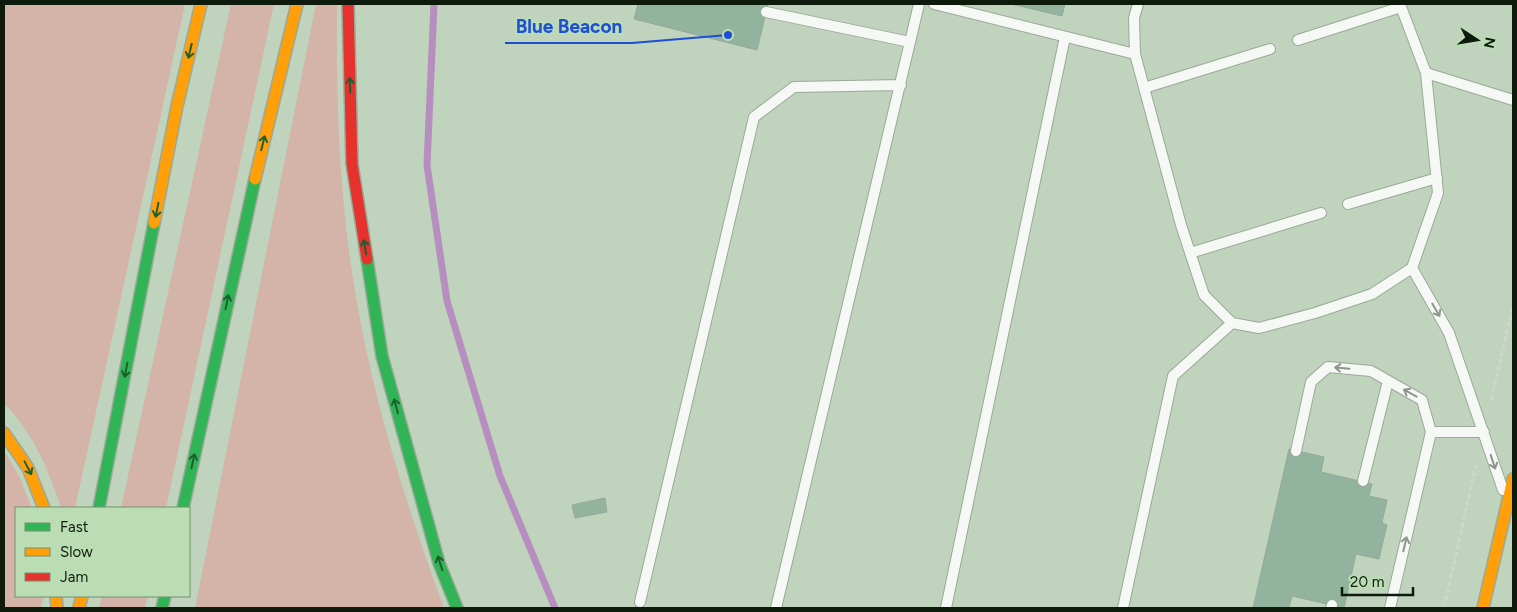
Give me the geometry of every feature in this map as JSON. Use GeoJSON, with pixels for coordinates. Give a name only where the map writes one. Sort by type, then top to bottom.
{"type":"FeatureCollection","features":[{"type":"Feature","properties":{"kind":"main road"},"geometry":{"type":"LineString","coordinates":[[99,507],[177,106],[201,4]]}},
{"type":"Feature","properties":{"kind":"main road"},"geometry":{"type":"LineString","coordinates":[[183,507],[247,211],[297,4]]}},
{"type":"Feature","properties":{"kind":"main road"},"geometry":{"type":"LineString","coordinates":[[348,4],[352,164],[382,356],[439,563],[457,608]]}},
{"type":"Feature","properties":{"kind":"main road"},"geometry":{"type":"LineString","coordinates":[[4,433],[16,445],[38,488],[44,507]]}},
{"type":"Feature","properties":{"kind":"main road"},"geometry":{"type":"LineString","coordinates":[[1483,608],[1513,479]]}},
{"type":"Feature","properties":{"kind":"lane"},"geometry":{"type":"LineString","coordinates":[[776,608],[919,4]]}},
{"type":"Feature","properties":{"kind":"lane"},"geometry":{"type":"LineString","coordinates":[[934,4],[1134,54]]}},
{"type":"Feature","properties":{"kind":"lane"},"geometry":{"type":"LineString","coordinates":[[1138,4],[1134,18],[1134,54],[1190,253],[1204,295],[1232,323],[1259,328],[1315,313],[1372,294],[1412,268],[1438,193],[1426,73],[1400,5],[1298,40]]}},
{"type":"Feature","properties":{"kind":"lane"},"geometry":{"type":"LineString","coordinates":[[766,12],[910,42]]}},
{"type":"Feature","properties":{"kind":"lane"},"geometry":{"type":"LineString","coordinates":[[946,608],[1065,37]]}},
{"type":"Feature","properties":{"kind":"lane"},"geometry":{"type":"LineString","coordinates":[[1144,88],[1270,49]]}},
{"type":"Feature","properties":{"kind":"lane"},"geometry":{"type":"LineString","coordinates":[[1426,73],[1513,100]]}},
{"type":"Feature","properties":{"kind":"lane"},"geometry":{"type":"LineString","coordinates":[[640,602],[754,117],[794,87],[901,85]]}},
{"type":"Feature","properties":{"kind":"lane"},"geometry":{"type":"LineString","coordinates":[[1348,204],[1437,178]]}},
{"type":"Feature","properties":{"kind":"lane"},"geometry":{"type":"LineString","coordinates":[[1190,253],[1321,213]]}},
{"type":"Feature","properties":{"kind":"lane"},"geometry":{"type":"LineString","coordinates":[[1412,268],[1449,333],[1508,504]]}},
{"type":"Feature","properties":{"kind":"lane"},"geometry":{"type":"LineString","coordinates":[[1123,608],[1173,376],[1232,323]]}},
{"type":"Feature","properties":{"kind":"lane"},"geometry":{"type":"LineString","coordinates":[[1296,451],[1310,382],[1328,367],[1370,371],[1422,400],[1431,432],[1390,608]]}},
{"type":"Feature","properties":{"kind":"lane"},"geometry":{"type":"LineString","coordinates":[[1363,482],[1388,381]]}},
{"type":"Feature","properties":{"kind":"lane"},"geometry":{"type":"LineString","coordinates":[[1431,432],[1484,432]]}},
{"type":"Feature","properties":{"kind":"shaded area"},"geometry":{"type":"Polygon","coordinates":[[[4,4],[185,4],[75,507],[61,507],[51,479],[31,439],[4,403],[4,4]]]}},
{"type":"Feature","properties":{"kind":"shaded area"},"geometry":{"type":"Polygon","coordinates":[[[231,4],[274,4],[166,507],[121,507],[231,4]]]}},
{"type":"Feature","properties":{"kind":"shaded area"},"geometry":{"type":"Polygon","coordinates":[[[316,4],[337,4],[338,112],[342,184],[345,220],[362,332],[392,452],[444,608],[195,608],[316,4]]]}},
{"type":"Feature","properties":{"kind":"shaded area"},"geometry":{"type":"Polygon","coordinates":[[[4,451],[20,478],[32,507],[15,507],[15,597],[44,597],[41,608],[4,608],[4,451]]]}},
{"type":"Feature","properties":{"kind":"shaded area"},"geometry":{"type":"Polygon","coordinates":[[[102,597],[148,597],[145,608],[99,608],[102,597]]]}},
{"type":"Feature","properties":{"kind":"building"},"geometry":{"type":"Polygon","coordinates":[[[638,4],[768,4],[757,50],[634,19],[638,4]]]}},
{"type":"Feature","properties":{"kind":"building"},"geometry":{"type":"Polygon","coordinates":[[[1011,4],[1065,4],[1062,16],[1011,4]]]}},
{"type":"Feature","properties":{"kind":"building"},"geometry":{"type":"Polygon","coordinates":[[[1289,449],[1324,457],[1321,472],[1372,484],[1369,496],[1387,500],[1382,523],[1387,525],[1379,559],[1356,554],[1344,608],[1292,596],[1289,608],[1253,608],[1289,449]]]}},
{"type":"Feature","properties":{"kind":"building"},"geometry":{"type":"Polygon","coordinates":[[[605,498],[607,512],[575,518],[572,505],[605,498]]]}},
{"type":"Feature","properties":{"kind":"waterway"},"geometry":{"type":"LineString","coordinates":[[434,4],[427,165],[447,301],[500,476],[555,608]]}},
{"type":"Feature","properties":{"kind":"traffic: fast"},"geometry":{"type":"LineString","coordinates":[[183,507],[255,179]]}},
{"type":"Feature","properties":{"kind":"traffic: fast"},"geometry":{"type":"LineString","coordinates":[[99,507],[154,223]]}},
{"type":"Feature","properties":{"kind":"traffic: fast"},"geometry":{"type":"LineString","coordinates":[[367,259],[382,356],[439,563],[457,608]]}},
{"type":"Feature","properties":{"kind":"traffic: fast"},"geometry":{"type":"LineString","coordinates":[[162,608],[165,597]]}},
{"type":"Feature","properties":{"kind":"traffic: slow"},"geometry":{"type":"LineString","coordinates":[[154,223],[177,106],[201,4]]}},
{"type":"Feature","properties":{"kind":"traffic: slow"},"geometry":{"type":"LineString","coordinates":[[255,179],[297,4]]}},
{"type":"Feature","properties":{"kind":"traffic: slow"},"geometry":{"type":"LineString","coordinates":[[4,433],[28,468],[44,507]]}},
{"type":"Feature","properties":{"kind":"traffic: slow"},"geometry":{"type":"LineString","coordinates":[[1483,608],[1513,479]]}},
{"type":"Feature","properties":{"kind":"traffic: slow"},"geometry":{"type":"LineString","coordinates":[[56,597],[57,608]]}},
{"type":"Feature","properties":{"kind":"traffic: slow"},"geometry":{"type":"LineString","coordinates":[[79,608],[82,597]]}},
{"type":"Feature","properties":{"kind":"traffic: jam"},"geometry":{"type":"LineString","coordinates":[[348,4],[352,164],[367,259]]}},
{"type":"Feature","properties":{"kind":"place","name":"Blue Beacon"},"geometry":{"type":"Point","coordinates":[728,35]}}]}
